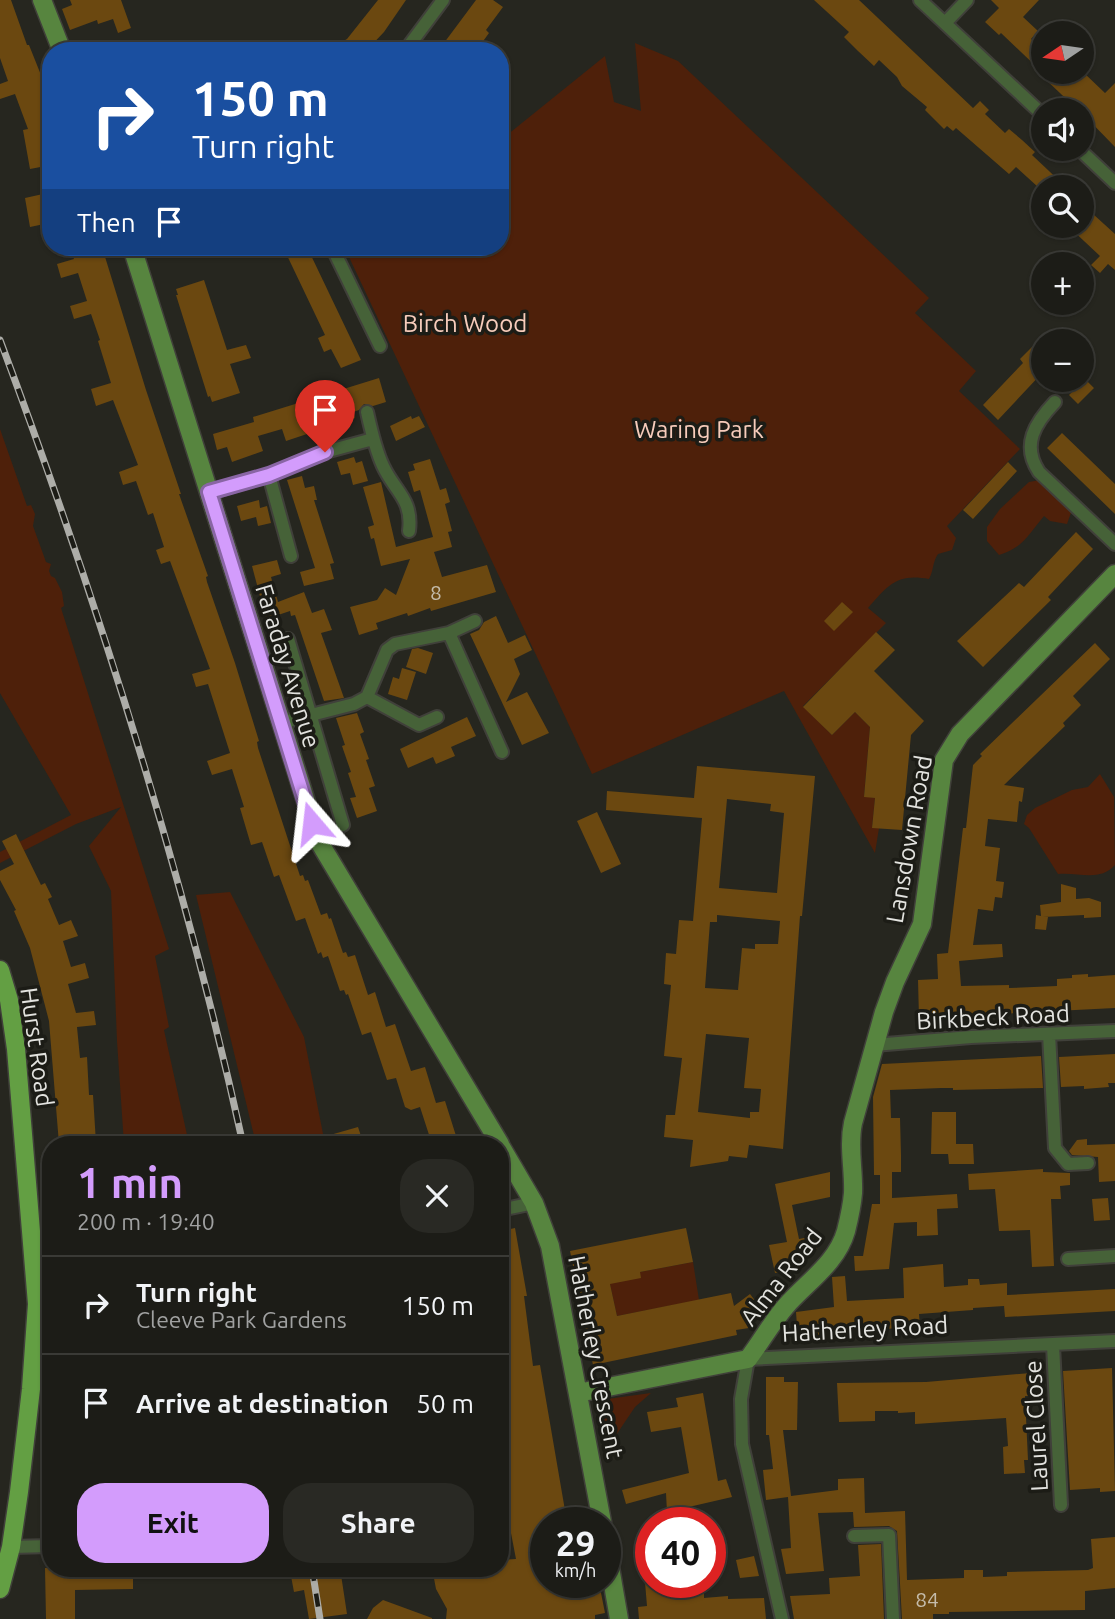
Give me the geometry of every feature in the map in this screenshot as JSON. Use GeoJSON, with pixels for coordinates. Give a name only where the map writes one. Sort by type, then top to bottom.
{"type":"FeatureCollection","features":[{"type":"Feature","properties":{"kind":"main road","name":"Hurst Road"},"geometry":{"type":"LineString","coordinates":[[0,970],[9,1000],[16,1049],[37,1304],[31,1389],[11,1547],[0,1589]]}},
{"type":"Feature","properties":{"kind":"street"},"geometry":{"type":"LineString","coordinates":[[43,0],[59,42]]}},
{"type":"Feature","properties":{"kind":"street"},"geometry":{"type":"LineString","coordinates":[[412,42],[443,0]]}},
{"type":"Feature","properties":{"kind":"street"},"geometry":{"type":"LineString","coordinates":[[920,0],[1031,104]]}},
{"type":"Feature","properties":{"kind":"street"},"geometry":{"type":"LineString","coordinates":[[945,23],[967,0]]}},
{"type":"Feature","properties":{"kind":"street"},"geometry":{"type":"LineString","coordinates":[[1092,161],[1115,183]]}},
{"type":"Feature","properties":{"kind":"street","name":"Faraday Avenue"},"geometry":{"type":"LineString","coordinates":[[135,256],[321,847],[495,1136]]}},
{"type":"Feature","properties":{"kind":"street"},"geometry":{"type":"LineString","coordinates":[[336,256],[380,346]]}},
{"type":"Feature","properties":{"kind":"street"},"geometry":{"type":"LineString","coordinates":[[1055,402],[1037,420],[1030,446],[1031,460],[1039,472],[1115,544]]}},
{"type":"Feature","properties":{"kind":"street"},"geometry":{"type":"LineString","coordinates":[[367,411],[373,439],[387,474],[407,502],[411,518],[409,531]]}},
{"type":"Feature","properties":{"kind":"street"},"geometry":{"type":"LineString","coordinates":[[209,492],[269,475],[325,452],[373,439]]}},
{"type":"Feature","properties":{"kind":"street"},"geometry":{"type":"LineString","coordinates":[[269,475],[291,556]]}},
{"type":"Feature","properties":{"kind":"street","name":"Lansdown Road"},"geometry":{"type":"LineString","coordinates":[[874,1045],[895,982],[922,924],[944,761],[950,747],[1115,574]]}},
{"type":"Feature","properties":{"kind":"street"},"geometry":{"type":"LineString","coordinates":[[280,723],[354,704],[367,697],[387,650],[395,644],[449,633],[475,621]]}},
{"type":"Feature","properties":{"kind":"street"},"geometry":{"type":"LineString","coordinates":[[449,633],[502,752]]}},
{"type":"Feature","properties":{"kind":"street"},"geometry":{"type":"LineString","coordinates":[[288,639],[343,825]]}},
{"type":"Feature","properties":{"kind":"street"},"geometry":{"type":"LineString","coordinates":[[367,697],[419,725],[437,717]]}},
{"type":"Feature","properties":{"kind":"street","name":"Birkbeck Road"},"geometry":{"type":"LineString","coordinates":[[874,1045],[1115,1031]]}},
{"type":"Feature","properties":{"kind":"street"},"geometry":{"type":"LineString","coordinates":[[1049,1034],[1055,1148],[1068,1164],[1088,1163]]}},
{"type":"Feature","properties":{"kind":"street","name":"Alma Road"},"geometry":{"type":"LineString","coordinates":[[782,1619],[742,1444],[741,1399],[748,1359],[785,1306],[837,1252],[846,1234],[853,1193],[851,1134],[874,1045]]}},
{"type":"Feature","properties":{"kind":"street","name":"Faraday Avenue"},"geometry":{"type":"LineString","coordinates":[[509,1160],[534,1203]]}},
{"type":"Feature","properties":{"kind":"street"},"geometry":{"type":"LineString","coordinates":[[509,1208],[534,1203]]}},
{"type":"Feature","properties":{"kind":"street","name":"Hatherley Crescent"},"geometry":{"type":"LineString","coordinates":[[534,1203],[550,1246],[599,1507]]}},
{"type":"Feature","properties":{"kind":"street"},"geometry":{"type":"LineString","coordinates":[[1068,1259],[1115,1256]]}},
{"type":"Feature","properties":{"kind":"street","name":"Hatherley Road"},"geometry":{"type":"LineString","coordinates":[[578,1393],[748,1359],[1115,1341]]}},
{"type":"Feature","properties":{"kind":"street","name":"Laurel Close"},"geometry":{"type":"LineString","coordinates":[[1053,1345],[1061,1505]]}},
{"type":"Feature","properties":{"kind":"street"},"geometry":{"type":"LineString","coordinates":[[854,1536],[889,1535],[892,1619]]}},
{"type":"Feature","properties":{"kind":"street"},"geometry":{"type":"LineString","coordinates":[[11,1547],[42,1546]]}},
{"type":"Feature","properties":{"kind":"street"},"geometry":{"type":"LineString","coordinates":[[615,1598],[619,1619]]}},
{"type":"Feature","properties":{"kind":"green space","name":"Waring Park"},"geometry":{"type":"Polygon","coordinates":[[[635,43],[678,61],[929,298],[915,313],[976,371],[959,391],[1020,449],[947,526],[956,538],[952,550],[938,554],[929,579],[901,579],[881,593],[868,608],[886,623],[803,706],[832,735],[855,712],[870,727],[864,796],[875,798],[872,827],[879,828],[875,853],[784,691],[592,774],[349,257],[509,256],[509,134],[605,56],[614,102],[641,111],[635,43]]]}},
{"type":"Feature","properties":{"kind":"green space"},"geometry":{"type":"Polygon","coordinates":[[[0,429],[27,506],[31,505],[35,514],[33,526],[46,562],[51,564],[49,571],[62,592],[64,606],[61,608],[169,949],[155,956],[169,1027],[164,1030],[187,1136],[123,1136],[111,891],[89,846],[121,807],[76,824],[0,863],[0,852],[71,815],[0,693],[0,429]]]}},
{"type":"Feature","properties":{"kind":"green space"},"geometry":{"type":"Polygon","coordinates":[[[1040,480],[1072,510],[1067,524],[1050,521],[1044,516],[1020,544],[999,555],[987,541],[987,527],[1000,509],[1029,482],[1040,480]]]}},
{"type":"Feature","properties":{"kind":"green space"},"geometry":{"type":"Polygon","coordinates":[[[1100,774],[1114,797],[1115,865],[1096,875],[1058,874],[1024,824],[1027,815],[1035,808],[1072,790],[1088,787],[1100,774]]]}},
{"type":"Feature","properties":{"kind":"green space"},"geometry":{"type":"Polygon","coordinates":[[[230,892],[304,1037],[323,1136],[254,1136],[196,895],[230,892]]]}},
{"type":"Feature","properties":{"kind":"green space"},"geometry":{"type":"Polygon","coordinates":[[[693,1262],[699,1300],[617,1316],[607,1271],[640,1272],[693,1262]]]}},
{"type":"Feature","properties":{"kind":"green space"},"geometry":{"type":"Polygon","coordinates":[[[651,1393],[635,1407],[610,1444],[606,1440],[598,1403],[600,1400],[651,1393]]]}},
{"type":"Feature","properties":{"kind":"building"},"geometry":{"type":"Polygon","coordinates":[[[0,0],[11,0],[42,78],[42,167],[30,169],[23,130],[28,129],[15,94],[0,99],[0,84],[8,81],[0,58],[0,0]]]}},
{"type":"Feature","properties":{"kind":"building"},"geometry":{"type":"Polygon","coordinates":[[[70,0],[121,0],[131,28],[118,33],[113,19],[98,24],[97,20],[70,30],[62,9],[72,5],[70,0]]]}},
{"type":"Feature","properties":{"kind":"building"},"geometry":{"type":"Polygon","coordinates":[[[378,0],[406,0],[375,42],[342,42],[347,39],[378,0]]]}},
{"type":"Feature","properties":{"kind":"building"},"geometry":{"type":"Polygon","coordinates":[[[476,0],[493,0],[503,7],[486,30],[489,33],[482,42],[445,42],[476,0]]]}},
{"type":"Feature","properties":{"kind":"building"},"geometry":{"type":"Polygon","coordinates":[[[814,0],[859,0],[973,108],[980,101],[989,110],[985,114],[1005,133],[1009,129],[1031,148],[1031,161],[1038,161],[1053,175],[1031,175],[1031,181],[1016,167],[1009,174],[956,128],[953,131],[947,126],[944,129],[925,110],[927,107],[902,86],[897,77],[879,60],[874,66],[844,37],[849,32],[814,0]]]}},
{"type":"Feature","properties":{"kind":"building"},"geometry":{"type":"Polygon","coordinates":[[[991,0],[1039,0],[1023,17],[1031,24],[1031,62],[985,22],[999,8],[991,0]]]}},
{"type":"Feature","properties":{"kind":"building"},"geometry":{"type":"Polygon","coordinates":[[[1094,82],[1105,93],[1115,83],[1115,147],[1094,125],[1094,98],[1065,98],[1050,84],[1094,82]]]}},
{"type":"Feature","properties":{"kind":"building"},"geometry":{"type":"Polygon","coordinates":[[[42,194],[42,224],[30,227],[25,198],[42,194]]]}},
{"type":"Feature","properties":{"kind":"building"},"geometry":{"type":"Polygon","coordinates":[[[1094,215],[1115,234],[1115,270],[1108,264],[1100,273],[1094,268],[1094,262],[1100,256],[1081,238],[1094,238],[1094,215]]]}},
{"type":"Feature","properties":{"kind":"building"},"geometry":{"type":"Polygon","coordinates":[[[73,256],[105,256],[179,494],[208,576],[207,582],[235,663],[259,741],[258,748],[300,876],[303,875],[305,881],[308,880],[321,915],[327,913],[329,919],[331,918],[343,953],[346,952],[348,957],[355,955],[368,995],[375,992],[386,1027],[395,1024],[411,1071],[425,1067],[436,1103],[445,1101],[456,1136],[429,1136],[420,1107],[411,1110],[405,1107],[396,1078],[387,1080],[371,1032],[362,1035],[348,994],[346,995],[344,990],[340,991],[328,956],[323,958],[321,952],[318,954],[305,918],[296,921],[279,875],[274,877],[262,842],[251,845],[240,808],[244,807],[232,769],[212,775],[207,761],[230,753],[208,684],[196,687],[192,674],[210,669],[170,561],[161,564],[156,550],[164,547],[153,513],[148,515],[136,481],[123,485],[119,472],[138,465],[113,400],[96,406],[91,389],[111,383],[91,314],[74,319],[70,306],[87,301],[78,273],[61,278],[57,264],[74,259],[73,256]]]}},
{"type":"Feature","properties":{"kind":"building"},"geometry":{"type":"Polygon","coordinates":[[[287,256],[311,256],[361,360],[341,368],[331,349],[324,352],[318,338],[325,335],[287,256]]]}},
{"type":"Feature","properties":{"kind":"building"},"geometry":{"type":"Polygon","coordinates":[[[204,280],[227,350],[246,345],[251,358],[230,364],[240,393],[212,402],[210,396],[208,397],[176,295],[176,289],[204,280]]]}},
{"type":"Feature","properties":{"kind":"building"},"geometry":{"type":"Polygon","coordinates":[[[1031,348],[1031,385],[998,420],[983,405],[1023,363],[1020,359],[1031,348]]]}},
{"type":"Feature","properties":{"kind":"building"},"geometry":{"type":"Polygon","coordinates":[[[379,378],[386,402],[373,406],[364,404],[353,412],[355,418],[341,423],[336,408],[311,416],[316,431],[286,441],[282,429],[258,436],[263,451],[232,462],[227,447],[217,450],[213,434],[254,422],[253,417],[379,378]]]}},
{"type":"Feature","properties":{"kind":"building"},"geometry":{"type":"Polygon","coordinates":[[[1072,392],[1090,392],[1078,404],[1069,395],[1072,392]]]}},
{"type":"Feature","properties":{"kind":"building"},"geometry":{"type":"Polygon","coordinates":[[[411,416],[412,419],[419,416],[425,427],[396,441],[390,426],[411,416]]]}},
{"type":"Feature","properties":{"kind":"building"},"geometry":{"type":"Polygon","coordinates":[[[1062,433],[1115,484],[1115,514],[1047,448],[1062,433]]]}},
{"type":"Feature","properties":{"kind":"building"},"geometry":{"type":"Polygon","coordinates":[[[354,457],[356,463],[362,461],[368,481],[353,485],[350,473],[341,475],[337,462],[354,457]]]}},
{"type":"Feature","properties":{"kind":"building"},"geometry":{"type":"Polygon","coordinates":[[[430,459],[440,490],[446,488],[450,502],[445,504],[452,531],[448,532],[452,547],[434,552],[442,577],[487,565],[496,592],[431,611],[430,608],[408,616],[407,613],[376,623],[378,629],[359,635],[350,607],[377,600],[385,588],[396,595],[410,559],[381,566],[374,538],[371,539],[368,527],[374,525],[363,487],[381,482],[396,547],[433,537],[420,490],[414,492],[408,472],[415,470],[413,464],[430,459]]]}},
{"type":"Feature","properties":{"kind":"building"},"geometry":{"type":"Polygon","coordinates":[[[1008,462],[1017,471],[973,519],[963,510],[1008,462]]]}},
{"type":"Feature","properties":{"kind":"building"},"geometry":{"type":"Polygon","coordinates":[[[302,476],[305,488],[314,486],[317,500],[314,500],[334,563],[330,564],[334,579],[304,586],[300,572],[315,568],[287,480],[302,476]]]}},
{"type":"Feature","properties":{"kind":"building"},"geometry":{"type":"Polygon","coordinates":[[[259,500],[260,508],[267,506],[271,523],[258,526],[256,517],[241,521],[237,506],[259,500]]]}},
{"type":"Feature","properties":{"kind":"building"},"geometry":{"type":"Polygon","coordinates":[[[1076,532],[1093,549],[1048,597],[1051,600],[983,667],[957,641],[1019,583],[1024,587],[1076,532]]]}},
{"type":"Feature","properties":{"kind":"building"},"geometry":{"type":"Polygon","coordinates":[[[277,560],[281,574],[271,577],[278,602],[304,592],[312,613],[324,609],[332,630],[321,633],[344,698],[324,701],[295,615],[291,616],[290,611],[266,619],[252,566],[277,560]]]}},
{"type":"Feature","properties":{"kind":"building"},"geometry":{"type":"Polygon","coordinates":[[[842,602],[853,612],[834,631],[824,621],[842,602]]]}},
{"type":"Feature","properties":{"kind":"building"},"geometry":{"type":"Polygon","coordinates":[[[496,616],[508,643],[525,635],[532,650],[514,659],[520,674],[506,702],[527,692],[549,733],[522,745],[470,634],[496,616]]]}},
{"type":"Feature","properties":{"kind":"building"},"geometry":{"type":"Polygon","coordinates":[[[876,632],[895,650],[874,671],[924,721],[911,735],[902,830],[872,828],[875,798],[864,797],[870,727],[855,712],[832,735],[803,707],[876,632]]]}},
{"type":"Feature","properties":{"kind":"building"},"geometry":{"type":"Polygon","coordinates":[[[1095,643],[1110,659],[1073,696],[1081,705],[1063,723],[1065,726],[1004,785],[1024,788],[1022,802],[1019,801],[1017,822],[988,819],[985,846],[1000,848],[996,881],[1004,882],[1002,898],[995,897],[993,911],[978,909],[973,945],[1002,944],[1003,957],[959,961],[961,986],[1057,986],[1057,979],[1072,978],[1072,975],[1115,975],[1115,1008],[919,1018],[918,980],[938,979],[937,954],[948,953],[973,765],[982,756],[980,754],[1095,643]]]}},
{"type":"Feature","properties":{"kind":"building"},"geometry":{"type":"Polygon","coordinates":[[[418,648],[433,653],[426,674],[406,667],[412,649],[418,648]]]}},
{"type":"Feature","properties":{"kind":"building"},"geometry":{"type":"Polygon","coordinates":[[[402,668],[416,672],[407,700],[388,694],[393,677],[399,679],[402,668]]]}},
{"type":"Feature","properties":{"kind":"building"},"geometry":{"type":"Polygon","coordinates":[[[357,713],[364,732],[360,734],[369,759],[366,760],[375,786],[369,788],[377,811],[357,818],[350,798],[356,797],[348,773],[351,772],[336,718],[357,713]]]}},
{"type":"Feature","properties":{"kind":"building"},"geometry":{"type":"Polygon","coordinates":[[[467,717],[476,736],[451,747],[455,756],[436,764],[433,757],[408,768],[400,749],[467,717]]]}},
{"type":"Feature","properties":{"kind":"building"},"geometry":{"type":"Polygon","coordinates":[[[697,766],[815,776],[800,916],[783,1149],[749,1145],[747,1158],[729,1156],[728,1161],[690,1167],[693,1140],[664,1137],[666,1115],[675,1115],[682,1058],[664,1056],[671,985],[664,984],[666,953],[676,954],[679,920],[693,921],[702,818],[606,810],[607,791],[694,798],[697,766]],[[727,799],[719,888],[777,893],[784,813],[770,811],[771,804],[727,799]],[[717,915],[717,922],[710,922],[705,988],[738,990],[742,948],[755,949],[755,944],[778,944],[780,921],[717,915]],[[706,1034],[698,1112],[750,1118],[750,1112],[759,1112],[761,1089],[744,1088],[749,1038],[706,1034]]]}},
{"type":"Feature","properties":{"kind":"building"},"geometry":{"type":"Polygon","coordinates":[[[597,812],[621,864],[601,873],[577,821],[597,812]]]}},
{"type":"Feature","properties":{"kind":"building"},"geometry":{"type":"Polygon","coordinates":[[[16,834],[41,885],[45,883],[52,897],[48,899],[59,925],[71,920],[78,936],[63,941],[71,967],[85,963],[89,978],[68,984],[76,1013],[94,1011],[96,1025],[77,1027],[80,1058],[87,1057],[89,1095],[93,1095],[96,1136],[58,1136],[49,1021],[30,948],[14,911],[16,910],[0,880],[0,871],[14,864],[2,841],[16,834]]]}},
{"type":"Feature","properties":{"kind":"building"},"geometry":{"type":"Polygon","coordinates":[[[1061,884],[1076,888],[1076,899],[1089,898],[1101,902],[1101,917],[1084,918],[1084,915],[1043,917],[1048,917],[1046,930],[1035,929],[1036,915],[1041,916],[1040,905],[1061,902],[1061,884]]]}},
{"type":"Feature","properties":{"kind":"building"},"geometry":{"type":"Polygon","coordinates":[[[1115,1054],[1115,1083],[1108,1083],[1109,1087],[1061,1087],[1059,1057],[1115,1054]]]}},
{"type":"Feature","properties":{"kind":"building"},"geometry":{"type":"Polygon","coordinates":[[[1041,1056],[1043,1088],[890,1090],[891,1118],[900,1118],[901,1155],[901,1172],[892,1172],[892,1198],[957,1194],[958,1208],[937,1209],[938,1235],[917,1236],[917,1222],[894,1223],[889,1269],[855,1271],[854,1256],[863,1256],[872,1204],[880,1204],[880,1175],[874,1175],[873,1097],[882,1064],[1041,1056]]]}},
{"type":"Feature","properties":{"kind":"building"},"geometry":{"type":"Polygon","coordinates":[[[932,1112],[956,1112],[956,1144],[973,1144],[974,1164],[949,1164],[948,1154],[931,1154],[932,1112]]]}},
{"type":"Feature","properties":{"kind":"building"},"geometry":{"type":"Polygon","coordinates":[[[358,1127],[361,1136],[326,1136],[358,1127]]]}},
{"type":"Feature","properties":{"kind":"building"},"geometry":{"type":"Polygon","coordinates":[[[1087,1139],[1087,1145],[1115,1144],[1115,1181],[1099,1182],[1098,1157],[1072,1155],[1069,1151],[1077,1140],[1087,1139]]]}},
{"type":"Feature","properties":{"kind":"building"},"geometry":{"type":"Polygon","coordinates":[[[1043,1169],[1043,1172],[1070,1173],[1070,1185],[1060,1186],[1061,1199],[1051,1199],[1054,1266],[1032,1267],[1030,1230],[999,1231],[995,1189],[969,1190],[968,1174],[1043,1169]]]}},
{"type":"Feature","properties":{"kind":"building"},"geometry":{"type":"Polygon","coordinates":[[[830,1172],[830,1197],[792,1205],[799,1239],[814,1236],[817,1249],[791,1258],[794,1270],[775,1273],[769,1245],[787,1242],[775,1184],[830,1172]]]}},
{"type":"Feature","properties":{"kind":"building"},"geometry":{"type":"Polygon","coordinates":[[[1108,1198],[1110,1220],[1094,1221],[1092,1199],[1108,1198]]]}},
{"type":"Feature","properties":{"kind":"building"},"geometry":{"type":"Polygon","coordinates":[[[515,1228],[527,1296],[524,1296],[533,1366],[540,1365],[564,1507],[530,1507],[530,1598],[602,1598],[605,1613],[595,1615],[595,1619],[446,1619],[447,1609],[436,1589],[434,1577],[509,1577],[509,1559],[516,1559],[509,1523],[509,1229],[515,1228]]]}},
{"type":"Feature","properties":{"kind":"building"},"geometry":{"type":"Polygon","coordinates":[[[686,1228],[693,1262],[640,1272],[641,1278],[610,1284],[617,1316],[731,1293],[734,1306],[750,1294],[760,1307],[746,1317],[749,1328],[736,1330],[737,1335],[593,1365],[570,1251],[686,1228]]]}},
{"type":"Feature","properties":{"kind":"building"},"geometry":{"type":"Polygon","coordinates":[[[943,1264],[944,1287],[968,1285],[968,1279],[979,1279],[980,1285],[1007,1283],[1007,1295],[1115,1289],[1115,1311],[1005,1317],[1004,1306],[973,1308],[919,1314],[920,1327],[849,1331],[850,1337],[798,1340],[796,1312],[834,1307],[832,1277],[845,1276],[847,1301],[904,1298],[903,1268],[943,1264]]]}},
{"type":"Feature","properties":{"kind":"building"},"geometry":{"type":"Polygon","coordinates":[[[1112,1368],[1115,1491],[1100,1492],[1100,1488],[1070,1490],[1063,1371],[1112,1368]]]}},
{"type":"Feature","properties":{"kind":"building"},"geometry":{"type":"Polygon","coordinates":[[[1031,1373],[1032,1396],[1025,1396],[1028,1460],[1024,1460],[1025,1473],[1004,1474],[1003,1447],[1008,1446],[1006,1418],[915,1424],[915,1412],[875,1411],[875,1421],[839,1422],[837,1383],[926,1382],[1031,1373]]]}},
{"type":"Feature","properties":{"kind":"building"},"geometry":{"type":"Polygon","coordinates":[[[766,1377],[784,1377],[784,1382],[798,1382],[797,1430],[783,1430],[791,1496],[838,1490],[838,1479],[864,1478],[865,1513],[905,1511],[907,1580],[964,1578],[964,1570],[983,1570],[983,1577],[1007,1576],[1007,1572],[1088,1570],[1093,1568],[1091,1539],[1115,1537],[1115,1588],[1085,1591],[1085,1610],[949,1612],[933,1614],[933,1619],[902,1619],[897,1531],[889,1526],[854,1527],[853,1512],[818,1513],[824,1571],[786,1574],[781,1549],[791,1548],[788,1497],[766,1500],[763,1470],[773,1469],[769,1435],[766,1435],[766,1377]]]}},
{"type":"Feature","properties":{"kind":"building"},"geometry":{"type":"Polygon","coordinates":[[[703,1393],[718,1481],[726,1479],[732,1497],[689,1507],[667,1507],[666,1493],[626,1504],[622,1490],[689,1473],[681,1427],[651,1432],[647,1412],[678,1407],[676,1398],[703,1393]]]}},
{"type":"Feature","properties":{"kind":"building"},"geometry":{"type":"Polygon","coordinates":[[[881,1544],[884,1619],[794,1619],[790,1596],[830,1594],[829,1578],[860,1576],[858,1545],[881,1544]]]}},
{"type":"Feature","properties":{"kind":"building"},"geometry":{"type":"Polygon","coordinates":[[[754,1556],[759,1576],[740,1578],[736,1560],[754,1556]]]}},
{"type":"Feature","properties":{"kind":"building"},"geometry":{"type":"Polygon","coordinates":[[[45,1577],[133,1577],[133,1589],[75,1590],[75,1619],[46,1619],[45,1577]]]}},
{"type":"Feature","properties":{"kind":"building"},"geometry":{"type":"Polygon","coordinates":[[[291,1577],[341,1577],[347,1614],[309,1619],[304,1590],[294,1592],[291,1577]]]}},
{"type":"Feature","properties":{"kind":"building"},"geometry":{"type":"Polygon","coordinates":[[[646,1598],[764,1598],[766,1619],[639,1619],[638,1607],[647,1606],[646,1598]]]}},
{"type":"Feature","properties":{"kind":"building"},"geometry":{"type":"Polygon","coordinates":[[[383,1600],[432,1619],[367,1619],[373,1608],[383,1600]]]}},
{"type":"Feature","properties":{"kind":"railway"},"geometry":{"type":"LineString","coordinates":[[0,340],[71,538],[136,738],[194,940],[241,1136]]}},
{"type":"Feature","properties":{"kind":"railway"},"geometry":{"type":"LineString","coordinates":[[313,1577],[320,1619]]}},
{"type":"Feature","properties":{"kind":"route"},"geometry":{"type":"LineString","coordinates":[[312,823],[209,492],[269,475],[325,452]]}},
{"type":"Feature","properties":{"kind":"park label","name":"Birch Wood"},"geometry":{"type":"Point","coordinates":[465,323]}}]}
